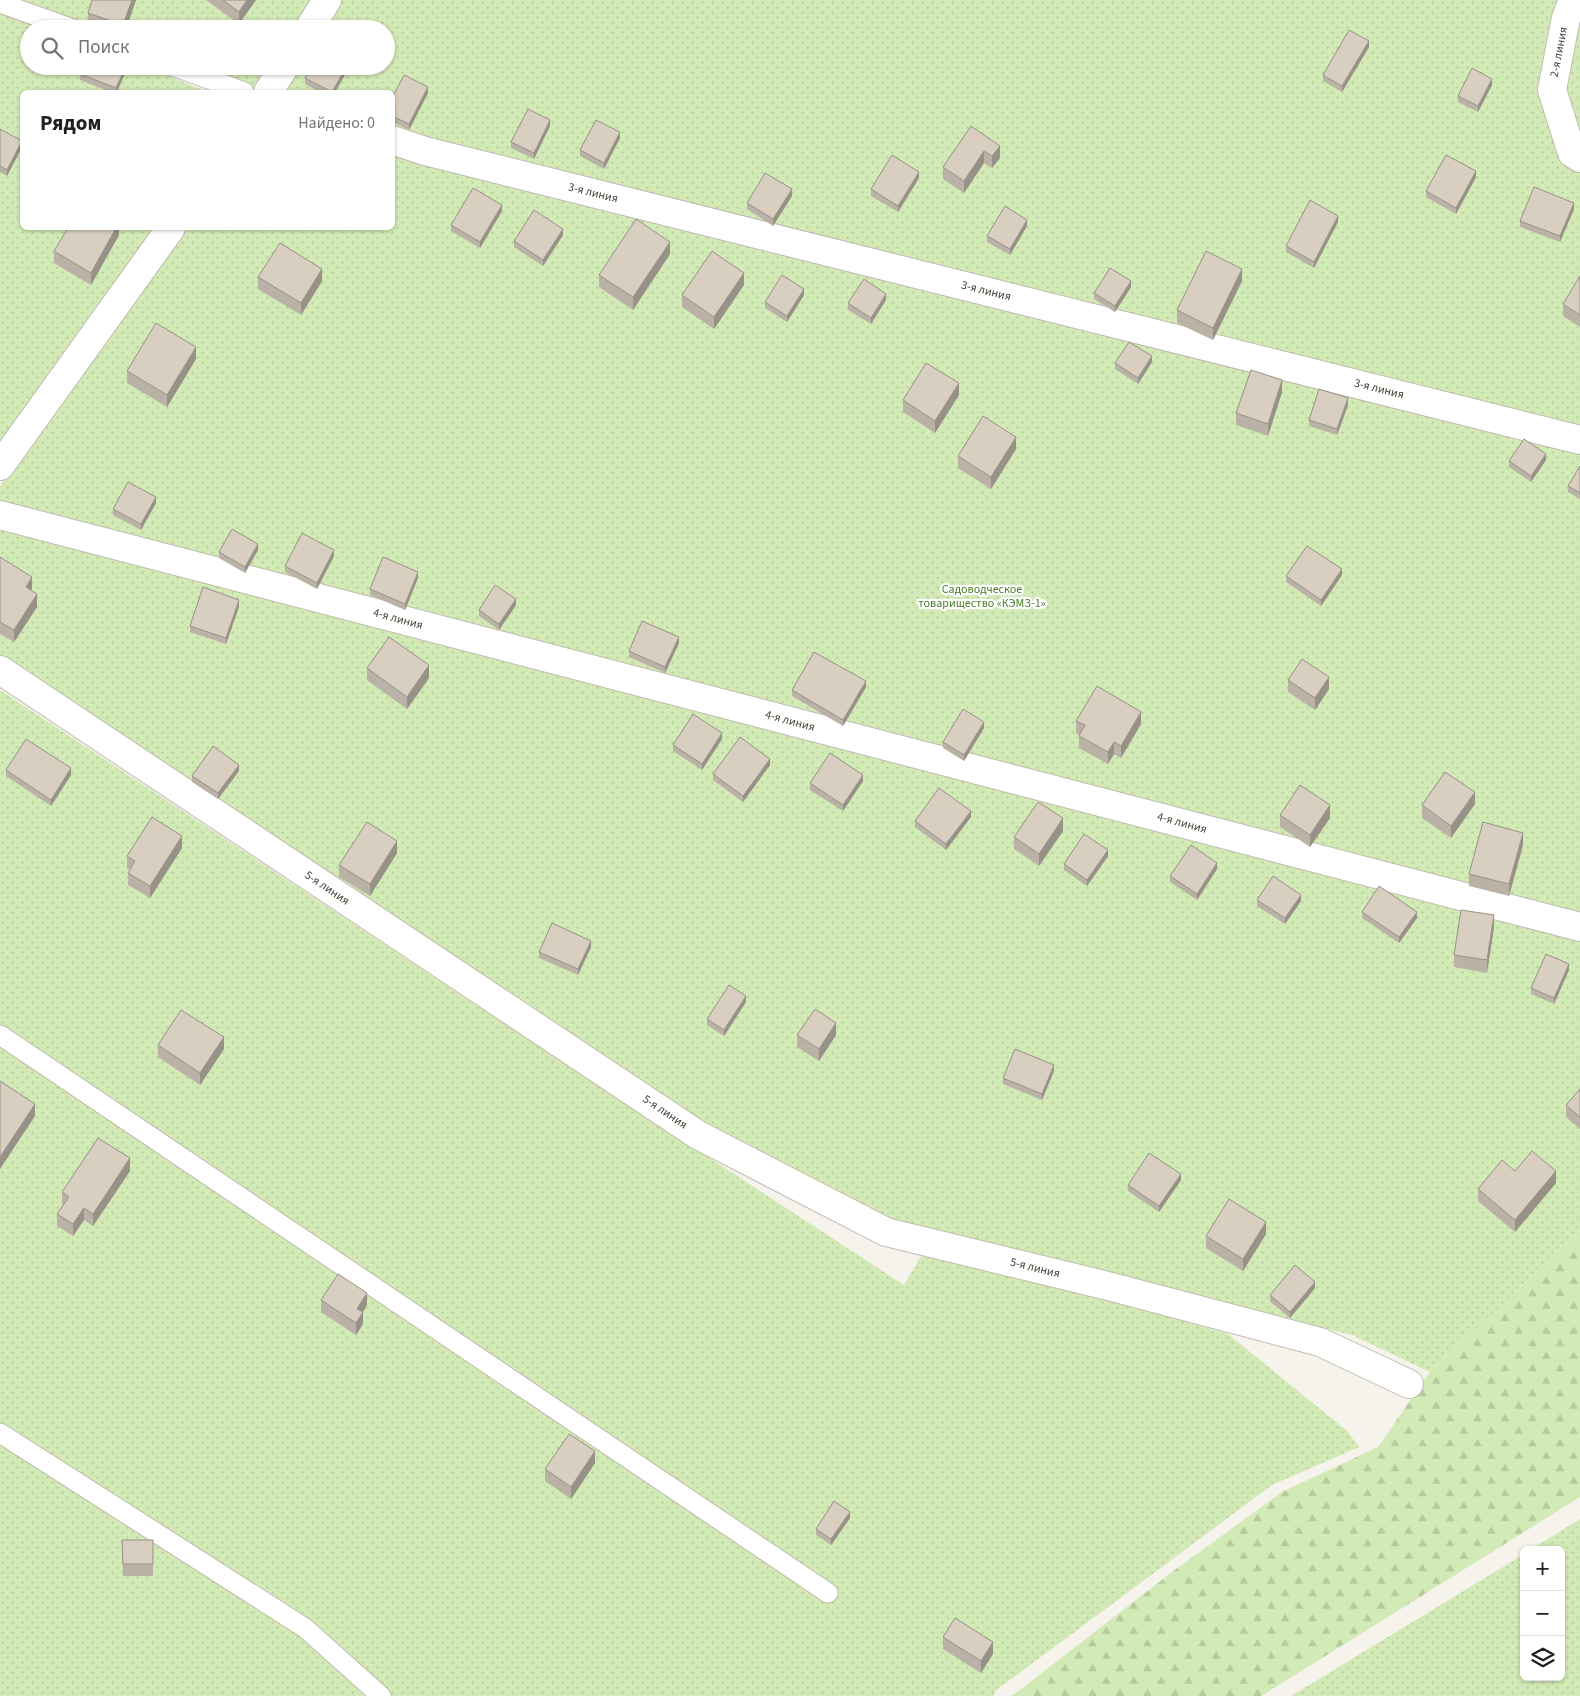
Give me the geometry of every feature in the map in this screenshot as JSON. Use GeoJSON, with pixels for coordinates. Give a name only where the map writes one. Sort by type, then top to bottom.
{"type":"FeatureCollection","features":[{"type":"Feature","properties":{"kind":"street"},"geometry":{"type":"LineString","coordinates":[[315,20],[327,0]]}},
{"type":"Feature","properties":{"kind":"street","name":"2-я линия"},"geometry":{"type":"LineString","coordinates":[[1573,0],[1566,18],[1552,90],[1572,152],[1580,158]]}},
{"type":"Feature","properties":{"kind":"street"},"geometry":{"type":"LineString","coordinates":[[269,90],[278,75]]}},
{"type":"Feature","properties":{"kind":"street","name":"3-я линия"},"geometry":{"type":"LineString","coordinates":[[395,141],[425,151],[1580,440]]}},
{"type":"Feature","properties":{"kind":"street"},"geometry":{"type":"LineString","coordinates":[[0,466],[170,230]]}},
{"type":"Feature","properties":{"kind":"street","name":"4-я линия"},"geometry":{"type":"LineString","coordinates":[[0,515],[1580,927]]}},
{"type":"Feature","properties":{"kind":"street","name":"5-я линия"},"geometry":{"type":"LineString","coordinates":[[0,670],[698,1135],[886,1232],[1108,1286],[1320,1342],[1409,1384]]}},
{"type":"Feature","properties":{"kind":"lane"},"geometry":{"type":"LineString","coordinates":[[0,4],[47,20]]}},
{"type":"Feature","properties":{"kind":"lane"},"geometry":{"type":"LineString","coordinates":[[198,75],[239,90]]}},
{"type":"Feature","properties":{"kind":"lane"},"geometry":{"type":"LineString","coordinates":[[0,1035],[828,1593]]}},
{"type":"Feature","properties":{"kind":"lane"},"geometry":{"type":"LineString","coordinates":[[0,1433],[306,1628],[381,1696]]}},
{"type":"Feature","properties":{"kind":"green space"},"geometry":{"type":"Polygon","coordinates":[[[13,0],[314,0],[301,20],[67,20],[13,0]]]}},
{"type":"Feature","properties":{"kind":"green space","name":"Садоводческое товарищество «КЭМЗ-1»"},"geometry":{"type":"Polygon","coordinates":[[[335,0],[1580,0],[1580,1231],[1430,1372],[1352,1335],[885,1220],[723,1140],[0,657],[0,486],[178,230],[395,230],[395,90],[273,90],[284,75],[395,75],[395,20],[321,20],[335,0]]]}},
{"type":"Feature","properties":{"kind":"green space"},"geometry":{"type":"Polygon","coordinates":[[[0,11],[27,20],[20,20],[20,75],[167,75],[202,90],[20,90],[20,230],[153,230],[94,309],[0,444],[0,11]]]}},
{"type":"Feature","properties":{"kind":"green space"},"geometry":{"type":"Polygon","coordinates":[[[221,75],[265,75],[256,88],[221,75]]]}},
{"type":"Feature","properties":{"kind":"green space"},"geometry":{"type":"Polygon","coordinates":[[[0,690],[474,1004],[904,1285],[921,1256],[1048,1283],[1228,1334],[1347,1431],[1359,1447],[1272,1485],[995,1691],[994,1696],[0,1696],[0,690]]]}},
{"type":"Feature","properties":{"kind":"green space"},"geometry":{"type":"Polygon","coordinates":[[[1580,1231],[1580,1497],[1261,1696],[1012,1696],[1172,1572],[1282,1492],[1378,1447],[1430,1372],[1580,1231]]]}},
{"type":"Feature","properties":{"kind":"green space"},"geometry":{"type":"Polygon","coordinates":[[[1580,1519],[1580,1696],[1291,1696],[1520,1556],[1520,1681],[1565,1681],[1565,1546],[1536,1546],[1580,1519]]]}},
{"type":"Feature","properties":{"kind":"building"},"geometry":{"type":"Polygon","coordinates":[[[92,0],[132,0],[125,20],[108,20],[88,13],[92,0]]]}},
{"type":"Feature","properties":{"kind":"building"},"geometry":{"type":"Polygon","coordinates":[[[223,0],[247,0],[239,12],[223,0]]]}},
{"type":"Feature","properties":{"kind":"building"},"geometry":{"type":"Polygon","coordinates":[[[1349,30],[1369,41],[1342,86],[1323,75],[1349,30]]]}},
{"type":"Feature","properties":{"kind":"building"},"geometry":{"type":"Polygon","coordinates":[[[1472,68],[1492,79],[1478,106],[1458,96],[1472,68]]]}},
{"type":"Feature","properties":{"kind":"building"},"geometry":{"type":"Polygon","coordinates":[[[83,75],[122,75],[116,88],[83,75]]]}},
{"type":"Feature","properties":{"kind":"building"},"geometry":{"type":"Polygon","coordinates":[[[307,75],[342,75],[333,90],[328,90],[305,78],[307,75]]]}},
{"type":"Feature","properties":{"kind":"building"},"geometry":{"type":"Polygon","coordinates":[[[404,75],[428,87],[409,124],[395,117],[395,92],[404,75]]]}},
{"type":"Feature","properties":{"kind":"building"},"geometry":{"type":"Polygon","coordinates":[[[528,109],[550,120],[534,153],[511,142],[528,109]]]}},
{"type":"Feature","properties":{"kind":"building"},"geometry":{"type":"Polygon","coordinates":[[[596,120],[620,132],[604,163],[580,150],[596,120]]]}},
{"type":"Feature","properties":{"kind":"building"},"geometry":{"type":"Polygon","coordinates":[[[971,126],[1000,146],[992,156],[984,151],[964,181],[943,167],[971,126]]]}},
{"type":"Feature","properties":{"kind":"building"},"geometry":{"type":"Polygon","coordinates":[[[0,129],[20,140],[20,145],[7,170],[0,166],[0,129]]]}},
{"type":"Feature","properties":{"kind":"building"},"geometry":{"type":"Polygon","coordinates":[[[892,155],[919,172],[898,206],[871,189],[892,155]]]}},
{"type":"Feature","properties":{"kind":"building"},"geometry":{"type":"Polygon","coordinates":[[[1446,155],[1476,171],[1456,208],[1426,191],[1446,155]]]}},
{"type":"Feature","properties":{"kind":"building"},"geometry":{"type":"Polygon","coordinates":[[[765,173],[792,189],[773,219],[747,203],[765,173]]]}},
{"type":"Feature","properties":{"kind":"building"},"geometry":{"type":"Polygon","coordinates":[[[1534,187],[1574,203],[1560,236],[1520,221],[1534,187]]]}},
{"type":"Feature","properties":{"kind":"building"},"geometry":{"type":"Polygon","coordinates":[[[473,188],[502,205],[480,242],[451,225],[473,188]]]}},
{"type":"Feature","properties":{"kind":"building"},"geometry":{"type":"Polygon","coordinates":[[[1310,200],[1338,216],[1314,262],[1286,246],[1310,200]]]}},
{"type":"Feature","properties":{"kind":"building"},"geometry":{"type":"Polygon","coordinates":[[[1005,206],[1027,220],[1010,249],[987,236],[1005,206]]]}},
{"type":"Feature","properties":{"kind":"building"},"geometry":{"type":"Polygon","coordinates":[[[534,210],[563,229],[543,260],[514,241],[534,210]]]}},
{"type":"Feature","properties":{"kind":"building"},"geometry":{"type":"Polygon","coordinates":[[[636,219],[670,242],[633,297],[599,275],[636,219]]]}},
{"type":"Feature","properties":{"kind":"building"},"geometry":{"type":"Polygon","coordinates":[[[67,230],[115,230],[91,273],[54,251],[67,230]]]}},
{"type":"Feature","properties":{"kind":"building"},"geometry":{"type":"Polygon","coordinates":[[[280,243],[322,269],[301,303],[258,277],[280,243]]]}},
{"type":"Feature","properties":{"kind":"building"},"geometry":{"type":"Polygon","coordinates":[[[712,251],[744,273],[714,317],[682,295],[712,251]]]}},
{"type":"Feature","properties":{"kind":"building"},"geometry":{"type":"Polygon","coordinates":[[[1206,251],[1242,269],[1213,328],[1177,310],[1206,251]]]}},
{"type":"Feature","properties":{"kind":"building"},"geometry":{"type":"Polygon","coordinates":[[[1110,268],[1131,281],[1115,306],[1094,293],[1110,268]]]}},
{"type":"Feature","properties":{"kind":"building"},"geometry":{"type":"Polygon","coordinates":[[[782,275],[804,289],[787,316],[765,302],[782,275]]]}},
{"type":"Feature","properties":{"kind":"building"},"geometry":{"type":"Polygon","coordinates":[[[1580,276],[1580,315],[1563,304],[1580,276]]]}},
{"type":"Feature","properties":{"kind":"building"},"geometry":{"type":"Polygon","coordinates":[[[864,279],[886,294],[871,318],[848,303],[864,279]]]}},
{"type":"Feature","properties":{"kind":"building"},"geometry":{"type":"Polygon","coordinates":[[[156,323],[196,347],[167,395],[127,371],[156,323]]]}},
{"type":"Feature","properties":{"kind":"building"},"geometry":{"type":"Polygon","coordinates":[[[1129,342],[1152,356],[1138,378],[1115,363],[1129,342]]]}},
{"type":"Feature","properties":{"kind":"building"},"geometry":{"type":"Polygon","coordinates":[[[926,363],[959,383],[935,421],[903,400],[926,363]]]}},
{"type":"Feature","properties":{"kind":"building"},"geometry":{"type":"Polygon","coordinates":[[[1251,370],[1282,380],[1268,424],[1236,413],[1251,370]]]}},
{"type":"Feature","properties":{"kind":"building"},"geometry":{"type":"Polygon","coordinates":[[[1319,389],[1348,398],[1337,429],[1309,420],[1319,389]]]}},
{"type":"Feature","properties":{"kind":"building"},"geometry":{"type":"Polygon","coordinates":[[[983,416],[1016,437],[991,477],[958,456],[983,416]]]}},
{"type":"Feature","properties":{"kind":"building"},"geometry":{"type":"Polygon","coordinates":[[[1524,439],[1546,454],[1531,476],[1509,461],[1524,439]]]}},
{"type":"Feature","properties":{"kind":"building"},"geometry":{"type":"Polygon","coordinates":[[[1580,466],[1580,493],[1568,486],[1580,466]]]}},
{"type":"Feature","properties":{"kind":"building"},"geometry":{"type":"Polygon","coordinates":[[[128,482],[156,497],[141,524],[113,509],[128,482]]]}},
{"type":"Feature","properties":{"kind":"building"},"geometry":{"type":"Polygon","coordinates":[[[232,529],[258,544],[245,567],[219,552],[232,529]]]}},
{"type":"Feature","properties":{"kind":"building"},"geometry":{"type":"Polygon","coordinates":[[[302,533],[334,550],[317,583],[285,566],[302,533]]]}},
{"type":"Feature","properties":{"kind":"building"},"geometry":{"type":"Polygon","coordinates":[[[1307,546],[1342,569],[1321,600],[1286,576],[1307,546]]]}},
{"type":"Feature","properties":{"kind":"building"},"geometry":{"type":"Polygon","coordinates":[[[0,557],[32,577],[26,587],[37,594],[14,630],[0,622],[0,557]]]}},
{"type":"Feature","properties":{"kind":"building"},"geometry":{"type":"Polygon","coordinates":[[[383,557],[418,572],[405,604],[370,589],[383,557]]]}},
{"type":"Feature","properties":{"kind":"building"},"geometry":{"type":"Polygon","coordinates":[[[495,585],[516,599],[499,624],[479,610],[495,585]]]}},
{"type":"Feature","properties":{"kind":"building"},"geometry":{"type":"Polygon","coordinates":[[[203,587],[239,600],[226,638],[190,626],[203,587]]]}},
{"type":"Feature","properties":{"kind":"building"},"geometry":{"type":"Polygon","coordinates":[[[642,621],[679,637],[665,667],[629,651],[642,621]]]}},
{"type":"Feature","properties":{"kind":"building"},"geometry":{"type":"Polygon","coordinates":[[[389,637],[429,665],[407,697],[367,668],[389,637]]]}},
{"type":"Feature","properties":{"kind":"building"},"geometry":{"type":"Polygon","coordinates":[[[814,652],[866,681],[843,720],[792,690],[814,652]]]}},
{"type":"Feature","properties":{"kind":"building"},"geometry":{"type":"Polygon","coordinates":[[[1302,659],[1329,677],[1315,698],[1288,680],[1302,659]]]}},
{"type":"Feature","properties":{"kind":"building"},"geometry":{"type":"Polygon","coordinates":[[[1097,686],[1141,712],[1121,746],[1114,742],[1108,752],[1079,736],[1085,725],[1076,721],[1097,686]]]}},
{"type":"Feature","properties":{"kind":"building"},"geometry":{"type":"Polygon","coordinates":[[[963,709],[984,722],[964,755],[943,742],[963,709]]]}},
{"type":"Feature","properties":{"kind":"building"},"geometry":{"type":"Polygon","coordinates":[[[693,714],[722,733],[702,764],[673,745],[693,714]]]}},
{"type":"Feature","properties":{"kind":"building"},"geometry":{"type":"Polygon","coordinates":[[[740,737],[770,759],[743,796],[713,774],[740,737]]]}},
{"type":"Feature","properties":{"kind":"building"},"geometry":{"type":"Polygon","coordinates":[[[26,739],[71,768],[51,800],[6,770],[26,739]]]}},
{"type":"Feature","properties":{"kind":"building"},"geometry":{"type":"Polygon","coordinates":[[[213,746],[239,765],[218,793],[192,776],[213,746]]]}},
{"type":"Feature","properties":{"kind":"building"},"geometry":{"type":"Polygon","coordinates":[[[830,753],[863,775],[843,805],[810,783],[830,753]]]}},
{"type":"Feature","properties":{"kind":"building"},"geometry":{"type":"Polygon","coordinates":[[[1445,772],[1475,792],[1451,826],[1422,805],[1445,772]]]}},
{"type":"Feature","properties":{"kind":"building"},"geometry":{"type":"Polygon","coordinates":[[[1300,785],[1330,805],[1310,835],[1280,815],[1300,785]]]}},
{"type":"Feature","properties":{"kind":"building"},"geometry":{"type":"Polygon","coordinates":[[[939,788],[971,811],[946,844],[915,821],[939,788]]]}},
{"type":"Feature","properties":{"kind":"building"},"geometry":{"type":"Polygon","coordinates":[[[1038,802],[1063,818],[1039,854],[1014,837],[1038,802]]]}},
{"type":"Feature","properties":{"kind":"building"},"geometry":{"type":"Polygon","coordinates":[[[152,817],[182,836],[150,886],[128,873],[135,861],[127,856],[152,817]]]}},
{"type":"Feature","properties":{"kind":"building"},"geometry":{"type":"Polygon","coordinates":[[[367,822],[397,841],[370,884],[339,865],[367,822]]]}},
{"type":"Feature","properties":{"kind":"building"},"geometry":{"type":"Polygon","coordinates":[[[1483,822],[1523,833],[1509,884],[1469,874],[1483,822]]]}},
{"type":"Feature","properties":{"kind":"building"},"geometry":{"type":"Polygon","coordinates":[[[1084,834],[1108,850],[1087,880],[1064,864],[1084,834]]]}},
{"type":"Feature","properties":{"kind":"building"},"geometry":{"type":"Polygon","coordinates":[[[1191,845],[1217,863],[1197,894],[1170,876],[1191,845]]]}},
{"type":"Feature","properties":{"kind":"building"},"geometry":{"type":"Polygon","coordinates":[[[1273,876],[1301,895],[1285,918],[1257,900],[1273,876]]]}},
{"type":"Feature","properties":{"kind":"building"},"geometry":{"type":"Polygon","coordinates":[[[1379,886],[1417,912],[1399,937],[1362,912],[1379,886]]]}},
{"type":"Feature","properties":{"kind":"building"},"geometry":{"type":"Polygon","coordinates":[[[1461,910],[1494,915],[1487,960],[1454,955],[1461,910]]]}},
{"type":"Feature","properties":{"kind":"building"},"geometry":{"type":"Polygon","coordinates":[[[552,923],[591,941],[578,969],[539,952],[552,923]]]}},
{"type":"Feature","properties":{"kind":"building"},"geometry":{"type":"Polygon","coordinates":[[[1546,954],[1569,964],[1554,998],[1531,988],[1546,954]]]}},
{"type":"Feature","properties":{"kind":"building"},"geometry":{"type":"Polygon","coordinates":[[[729,985],[746,996],[724,1030],[707,1019],[729,985]]]}},
{"type":"Feature","properties":{"kind":"building"},"geometry":{"type":"Polygon","coordinates":[[[815,1009],[836,1023],[819,1049],[797,1035],[815,1009]]]}},
{"type":"Feature","properties":{"kind":"building"},"geometry":{"type":"Polygon","coordinates":[[[181,1010],[224,1037],[200,1073],[158,1045],[181,1010]]]}},
{"type":"Feature","properties":{"kind":"building"},"geometry":{"type":"Polygon","coordinates":[[[1015,1049],[1054,1065],[1042,1094],[1003,1078],[1015,1049]]]}},
{"type":"Feature","properties":{"kind":"building"},"geometry":{"type":"Polygon","coordinates":[[[0,1081],[35,1104],[0,1157],[0,1081]]]}},
{"type":"Feature","properties":{"kind":"building"},"geometry":{"type":"Polygon","coordinates":[[[1580,1089],[1580,1117],[1566,1105],[1580,1089]]]}},
{"type":"Feature","properties":{"kind":"building"},"geometry":{"type":"Polygon","coordinates":[[[98,1138],[130,1158],[93,1214],[84,1208],[73,1224],[57,1214],[69,1197],[62,1192],[98,1138]]]}},
{"type":"Feature","properties":{"kind":"building"},"geometry":{"type":"Polygon","coordinates":[[[1532,1151],[1556,1171],[1515,1220],[1478,1189],[1502,1160],[1515,1171],[1532,1151]]]}},
{"type":"Feature","properties":{"kind":"building"},"geometry":{"type":"Polygon","coordinates":[[[1149,1153],[1181,1174],[1159,1206],[1128,1185],[1149,1153]]]}},
{"type":"Feature","properties":{"kind":"building"},"geometry":{"type":"Polygon","coordinates":[[[1229,1199],[1266,1222],[1243,1259],[1206,1236],[1229,1199]]]}},
{"type":"Feature","properties":{"kind":"building"},"geometry":{"type":"Polygon","coordinates":[[[1295,1265],[1315,1282],[1290,1312],[1270,1295],[1295,1265]]]}},
{"type":"Feature","properties":{"kind":"building"},"geometry":{"type":"Polygon","coordinates":[[[338,1274],[367,1293],[357,1309],[363,1312],[356,1323],[321,1300],[338,1274]]]}},
{"type":"Feature","properties":{"kind":"building"},"geometry":{"type":"Polygon","coordinates":[[[569,1434],[595,1451],[571,1487],[545,1469],[569,1434]]]}},
{"type":"Feature","properties":{"kind":"building"},"geometry":{"type":"Polygon","coordinates":[[[834,1501],[850,1512],[831,1539],[816,1529],[834,1501]]]}},
{"type":"Feature","properties":{"kind":"building"},"geometry":{"type":"Polygon","coordinates":[[[122,1540],[153,1540],[153,1564],[123,1564],[122,1540]]]}},
{"type":"Feature","properties":{"kind":"building"},"geometry":{"type":"Polygon","coordinates":[[[955,1618],[993,1642],[981,1661],[943,1637],[955,1618]]]}}]}
